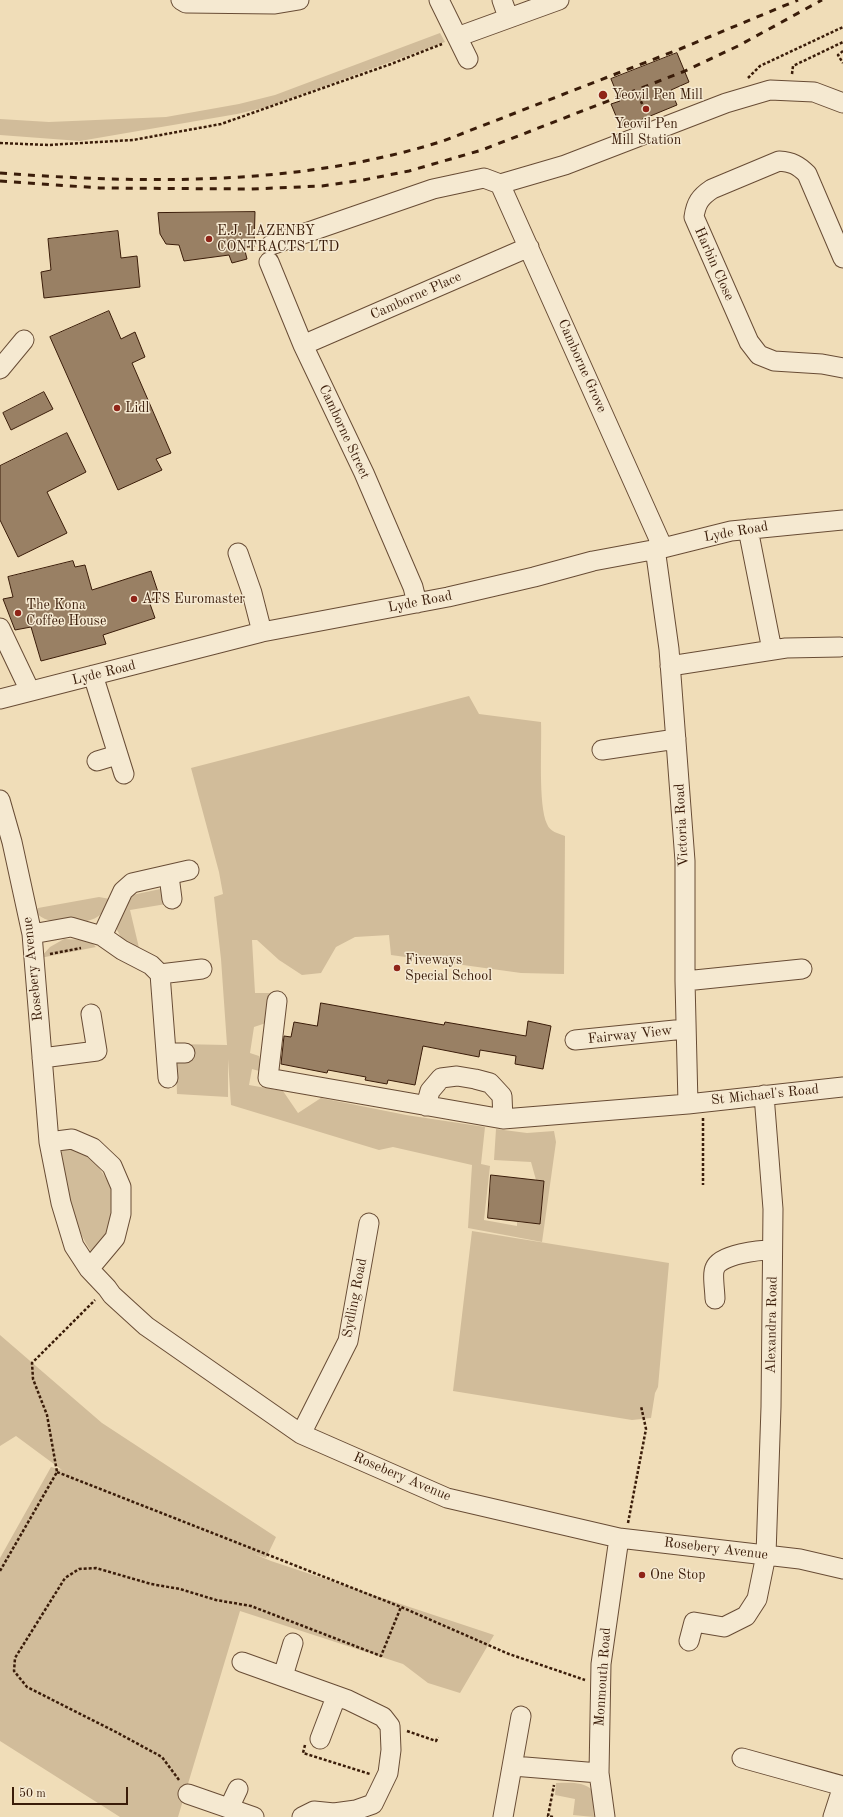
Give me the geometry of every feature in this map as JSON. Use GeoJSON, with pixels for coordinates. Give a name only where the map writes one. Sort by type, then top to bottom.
{"type":"FeatureCollection","features":[{"type":"Feature","properties":{"kind":"street"},"geometry":{"type":"LineString","coordinates":[[181,0],[186,3],[235,4],[275,4],[299,0]]}},
{"type":"Feature","properties":{"kind":"street"},"geometry":{"type":"LineString","coordinates":[[439,0],[468,59]]}},
{"type":"Feature","properties":{"kind":"street"},"geometry":{"type":"LineString","coordinates":[[457,37],[505,9],[559,0]]}},
{"type":"Feature","properties":{"kind":"street"},"geometry":{"type":"LineString","coordinates":[[500,184],[565,165],[726,102],[770,90],[814,92],[843,103]]}},
{"type":"Feature","properties":{"kind":"street","name":"Harbin Close"},"geometry":{"type":"LineString","coordinates":[[843,258],[807,174],[800,166],[790,162],[779,161],[712,189],[702,195],[696,205],[694,217],[748,342],[759,355],[774,361],[822,364],[843,368]]}},
{"type":"Feature","properties":{"kind":"street","name":"Camborne Street"},"geometry":{"type":"LineString","coordinates":[[417,603],[413,587],[364,473],[303,345],[270,253],[433,189],[484,178],[500,184]]}},
{"type":"Feature","properties":{"kind":"street","name":"Camborne Grove"},"geometry":{"type":"LineString","coordinates":[[500,184],[529,247],[659,548]]}},
{"type":"Feature","properties":{"kind":"street","name":"Camborne Place"},"geometry":{"type":"LineString","coordinates":[[303,345],[529,247]]}},
{"type":"Feature","properties":{"kind":"street"},"geometry":{"type":"LineString","coordinates":[[0,369],[24,340]]}},
{"type":"Feature","properties":{"kind":"street","name":"Lyde Road"},"geometry":{"type":"LineString","coordinates":[[0,699],[262,632],[417,603],[534,577],[593,560],[659,548],[732,531],[843,520]]}},
{"type":"Feature","properties":{"kind":"street"},"geometry":{"type":"LineString","coordinates":[[748,529],[772,650]]}},
{"type":"Feature","properties":{"kind":"street","name":"Victoria Road"},"geometry":{"type":"LineString","coordinates":[[659,548],[685,861],[685,1029],[695,1103]]}},
{"type":"Feature","properties":{"kind":"street"},"geometry":{"type":"LineString","coordinates":[[238,553],[252,593],[262,632]]}},
{"type":"Feature","properties":{"kind":"street"},"geometry":{"type":"LineString","coordinates":[[0,628],[30,691]]}},
{"type":"Feature","properties":{"kind":"street"},"geometry":{"type":"LineString","coordinates":[[670,666],[786,648],[840,647]]}},
{"type":"Feature","properties":{"kind":"street"},"geometry":{"type":"LineString","coordinates":[[93,675],[124,774]]}},
{"type":"Feature","properties":{"kind":"street"},"geometry":{"type":"LineString","coordinates":[[602,750],[676,739]]}},
{"type":"Feature","properties":{"kind":"street"},"geometry":{"type":"LineString","coordinates":[[97,761],[117,755]]}},
{"type":"Feature","properties":{"kind":"street","name":"Rosebery Avenue"},"geometry":{"type":"LineString","coordinates":[[0,800],[12,842],[32,934],[49,1142],[61,1203],[74,1246],[89,1269],[108,1288],[112,1295],[146,1326],[301,1434],[447,1498],[622,1538],[800,1559],[843,1569]]}},
{"type":"Feature","properties":{"kind":"street"},"geometry":{"type":"LineString","coordinates":[[107,940],[123,891],[127,887],[132,883],[169,876],[189,870]]}},
{"type":"Feature","properties":{"kind":"street"},"geometry":{"type":"LineString","coordinates":[[169,876],[172,899]]}},
{"type":"Feature","properties":{"kind":"street"},"geometry":{"type":"LineString","coordinates":[[32,934],[71,927],[107,940],[151,965],[160,974],[176,1053],[168,1078]]}},
{"type":"Feature","properties":{"kind":"street"},"geometry":{"type":"LineString","coordinates":[[160,974],[202,969]]}},
{"type":"Feature","properties":{"kind":"street"},"geometry":{"type":"LineString","coordinates":[[684,981],[802,969]]}},
{"type":"Feature","properties":{"kind":"street","name":"St Michael's Road"},"geometry":{"type":"LineString","coordinates":[[277,1001],[268,1078],[503,1119],[695,1103],[843,1087]]}},
{"type":"Feature","properties":{"kind":"street"},"geometry":{"type":"LineString","coordinates":[[42,1058],[99,1058],[90,1014]]}},
{"type":"Feature","properties":{"kind":"street","name":"Fairway View"},"geometry":{"type":"LineString","coordinates":[[575,1040],[685,1029]]}},
{"type":"Feature","properties":{"kind":"street"},"geometry":{"type":"LineString","coordinates":[[426,1106],[430,1091],[441,1078],[457,1076],[490,1083],[502,1096],[503,1119]]}},
{"type":"Feature","properties":{"kind":"street","name":"Alexandra Road"},"geometry":{"type":"LineString","coordinates":[[688,1641],[694,1622],[724,1627],[746,1616],[757,1599],[766,1555],[771,1407],[773,1209],[764,1095]]}},
{"type":"Feature","properties":{"kind":"street"},"geometry":{"type":"LineString","coordinates":[[49,1142],[72,1139],[93,1148],[112,1166],[121,1187],[121,1214],[115,1238],[89,1269]]}},
{"type":"Feature","properties":{"kind":"street","name":"Sydling Road"},"geometry":{"type":"LineString","coordinates":[[301,1434],[348,1341],[369,1223]]}},
{"type":"Feature","properties":{"kind":"street"},"geometry":{"type":"LineString","coordinates":[[715,1299],[715,1268],[719,1262],[736,1255],[760,1250],[772,1250]]}},
{"type":"Feature","properties":{"kind":"street","name":"Monmouth Road"},"geometry":{"type":"LineString","coordinates":[[605,1817],[599,1773],[601,1664],[622,1538]]}},
{"type":"Feature","properties":{"kind":"street"},"geometry":{"type":"LineString","coordinates":[[283,1676],[293,1643]]}},
{"type":"Feature","properties":{"kind":"street"},"geometry":{"type":"LineString","coordinates":[[242,1662],[336,1697],[348,1700],[383,1717],[390,1726],[391,1750],[388,1773],[373,1804],[356,1810],[334,1813],[314,1811],[302,1817]]}},
{"type":"Feature","properties":{"kind":"street"},"geometry":{"type":"LineString","coordinates":[[320,1739],[336,1697]]}},
{"type":"Feature","properties":{"kind":"street"},"geometry":{"type":"LineString","coordinates":[[503,1817],[521,1716]]}},
{"type":"Feature","properties":{"kind":"street"},"geometry":{"type":"LineString","coordinates":[[742,1758],[843,1786],[833,1817]]}},
{"type":"Feature","properties":{"kind":"street"},"geometry":{"type":"LineString","coordinates":[[513,1766],[557,1771],[599,1773]]}},
{"type":"Feature","properties":{"kind":"street"},"geometry":{"type":"LineString","coordinates":[[229,1808],[238,1789]]}},
{"type":"Feature","properties":{"kind":"street"},"geometry":{"type":"LineString","coordinates":[[188,1794],[254,1817]]}},
{"type":"Feature","properties":{"kind":"path"},"geometry":{"type":"LineString","coordinates":[[743,98],[740,94],[749,76],[760,66],[843,27]]}},
{"type":"Feature","properties":{"kind":"path"},"geometry":{"type":"LineString","coordinates":[[0,143],[48,145],[134,140],[221,124],[391,64],[457,37]]}},
{"type":"Feature","properties":{"kind":"path"},"geometry":{"type":"LineString","coordinates":[[789,91],[793,66],[843,42]]}},
{"type":"Feature","properties":{"kind":"path"},"geometry":{"type":"LineString","coordinates":[[843,51],[838,55],[843,63]]}},
{"type":"Feature","properties":{"kind":"path"},"geometry":{"type":"LineString","coordinates":[[647,96],[640,99],[654,130]]}},
{"type":"Feature","properties":{"kind":"path"},"geometry":{"type":"LineString","coordinates":[[33,956],[107,940]]}},
{"type":"Feature","properties":{"kind":"path"},"geometry":{"type":"LineString","coordinates":[[695,1103],[703,1185]]}},
{"type":"Feature","properties":{"kind":"path"},"geometry":{"type":"LineString","coordinates":[[0,1571],[57,1472],[47,1415],[33,1379],[32,1362],[108,1288]]}},
{"type":"Feature","properties":{"kind":"path"},"geometry":{"type":"LineString","coordinates":[[622,1538],[646,1429],[642,1406]]}},
{"type":"Feature","properties":{"kind":"path"},"geometry":{"type":"LineString","coordinates":[[57,1472],[401,1607],[509,1654],[600,1686]]}},
{"type":"Feature","properties":{"kind":"path"},"geometry":{"type":"LineString","coordinates":[[188,1794],[183,1784],[162,1757],[26,1687],[14,1671],[15,1658],[65,1578],[79,1569],[96,1568],[151,1584],[180,1589],[216,1600],[251,1606],[381,1656],[401,1607]]}},
{"type":"Feature","properties":{"kind":"path"},"geometry":{"type":"LineString","coordinates":[[388,1724],[436,1742],[438,1737]]}},
{"type":"Feature","properties":{"kind":"path"},"geometry":{"type":"LineString","coordinates":[[320,1739],[306,1742],[303,1753],[386,1778]]}},
{"type":"Feature","properties":{"kind":"path"},"geometry":{"type":"LineString","coordinates":[[553,1817],[548,1816],[557,1771]]}},
{"type":"Feature","properties":{"kind":"shaded area"},"geometry":{"type":"Polygon","coordinates":[[[440,33],[445,42],[267,107],[237,114],[80,141],[0,135],[0,119],[49,122],[166,117],[239,104],[275,95],[440,33]]]}},
{"type":"Feature","properties":{"kind":"shaded area","name":"Fiveways Special School"},"geometry":{"type":"Polygon","coordinates":[[[469,696],[479,714],[541,722],[541,790],[544,815],[550,829],[565,836],[564,974],[521,973],[391,955],[389,935],[355,937],[336,947],[321,973],[302,975],[279,960],[257,940],[252,940],[255,993],[271,993],[266,1023],[254,1027],[250,1053],[259,1056],[263,1072],[252,1069],[249,1085],[283,1091],[298,1113],[321,1098],[406,1115],[485,1127],[481,1164],[490,1166],[484,1220],[517,1226],[517,1222],[540,1224],[544,1181],[536,1180],[531,1162],[494,1160],[496,1129],[527,1133],[554,1131],[556,1142],[542,1242],[468,1228],[472,1165],[393,1147],[379,1150],[231,1105],[228,1059],[228,1097],[177,1094],[177,1044],[227,1045],[221,959],[214,897],[223,894],[219,872],[191,768],[469,696]]]}},
{"type":"Feature","properties":{"kind":"shaded area"},"geometry":{"type":"Polygon","coordinates":[[[165,888],[166,904],[130,910],[140,952],[126,947],[116,928],[132,895],[165,888]]]}},
{"type":"Feature","properties":{"kind":"shaded area"},"geometry":{"type":"Polygon","coordinates":[[[99,897],[110,899],[100,915],[94,919],[86,921],[77,923],[57,922],[41,917],[36,912],[38,908],[99,897]]]}},
{"type":"Feature","properties":{"kind":"shaded area"},"geometry":{"type":"Polygon","coordinates":[[[64,939],[89,940],[96,947],[40,958],[50,947],[64,939]]]}},
{"type":"Feature","properties":{"kind":"shaded area"},"geometry":{"type":"Polygon","coordinates":[[[63,1144],[75,1148],[94,1160],[111,1186],[114,1202],[110,1233],[93,1254],[80,1230],[71,1205],[61,1151],[63,1144]]]}},
{"type":"Feature","properties":{"kind":"shaded area"},"geometry":{"type":"Polygon","coordinates":[[[472,1231],[669,1263],[658,1387],[655,1393],[651,1418],[632,1420],[453,1391],[472,1231]]]}},
{"type":"Feature","properties":{"kind":"shaded area"},"geometry":{"type":"Polygon","coordinates":[[[0,1335],[102,1423],[276,1537],[266,1558],[254,1554],[494,1635],[460,1693],[428,1683],[403,1664],[240,1611],[178,1817],[120,1817],[0,1741],[0,1558],[51,1467],[62,1470],[16,1436],[0,1446],[0,1335]]]}},
{"type":"Feature","properties":{"kind":"shaded area"},"geometry":{"type":"Polygon","coordinates":[[[556,1783],[580,1784],[592,1790],[594,1817],[573,1815],[575,1799],[555,1795],[556,1783]]]}},
{"type":"Feature","properties":{"kind":"building"},"geometry":{"type":"Polygon","coordinates":[[[677,53],[689,82],[671,90],[677,105],[621,128],[611,104],[620,101],[611,79],[677,53]]]}},
{"type":"Feature","properties":{"kind":"building","name":"E.J. LAZENBY CONTRACTS LTD"},"geometry":{"type":"Polygon","coordinates":[[[255,212],[254,247],[244,247],[247,259],[232,263],[229,255],[184,261],[179,245],[166,244],[160,234],[158,213],[255,212]]]}},
{"type":"Feature","properties":{"kind":"building"},"geometry":{"type":"Polygon","coordinates":[[[118,231],[121,258],[137,256],[140,287],[44,298],[41,272],[51,270],[48,239],[118,231]]]}},
{"type":"Feature","properties":{"kind":"building","name":"Lidl"},"geometry":{"type":"Polygon","coordinates":[[[109,311],[121,339],[135,332],[145,357],[132,363],[171,453],[156,459],[162,470],[118,490],[50,337],[109,311]]]}},
{"type":"Feature","properties":{"kind":"building"},"geometry":{"type":"Polygon","coordinates":[[[44,392],[53,409],[11,430],[3,413],[44,392]]]}},
{"type":"Feature","properties":{"kind":"building"},"geometry":{"type":"Polygon","coordinates":[[[67,433],[86,472],[47,492],[67,533],[18,557],[0,520],[0,466],[67,433]]]}},
{"type":"Feature","properties":{"kind":"building"},"geometry":{"type":"Polygon","coordinates":[[[73,561],[75,567],[85,565],[92,590],[151,571],[160,598],[149,601],[155,618],[103,635],[106,644],[41,661],[31,627],[15,630],[3,599],[13,597],[8,577],[73,561]]]}},
{"type":"Feature","properties":{"kind":"building"},"geometry":{"type":"Polygon","coordinates":[[[321,1003],[444,1025],[445,1022],[526,1036],[528,1021],[551,1026],[543,1069],[515,1064],[516,1056],[480,1050],[479,1057],[423,1046],[415,1085],[388,1080],[387,1084],[365,1080],[366,1077],[328,1070],[327,1073],[281,1064],[284,1036],[291,1037],[294,1022],[317,1026],[321,1003]]]}},
{"type":"Feature","properties":{"kind":"building"},"geometry":{"type":"Polygon","coordinates":[[[491,1175],[544,1181],[540,1224],[488,1218],[491,1175]]]}},
{"type":"Feature","properties":{"kind":"railway"},"geometry":{"type":"LineString","coordinates":[[0,173],[112,179],[168,180],[224,178],[279,174],[334,167],[389,156],[443,141],[680,49],[798,0]]}},
{"type":"Feature","properties":{"kind":"railway"},"geometry":{"type":"LineString","coordinates":[[0,181],[100,188],[251,189],[322,186],[409,171],[482,150],[685,71],[738,46],[822,0]]}},
{"type":"Feature","properties":{"kind":"place","name":"Yeovil Pen Mill"},"geometry":{"type":"Point","coordinates":[603,95]}},
{"type":"Feature","properties":{"kind":"place","name":"Yeovil Pen Mill Station"},"geometry":{"type":"Point","coordinates":[646,109]}},
{"type":"Feature","properties":{"kind":"place","name":"E.J. LAZENBY CONTRACTS LTD"},"geometry":{"type":"Point","coordinates":[209,239]}},
{"type":"Feature","properties":{"kind":"place","name":"Lidl"},"geometry":{"type":"Point","coordinates":[117,408]}},
{"type":"Feature","properties":{"kind":"place","name":"ATS Euromaster"},"geometry":{"type":"Point","coordinates":[134,599]}},
{"type":"Feature","properties":{"kind":"place","name":"The Kona Coffee House"},"geometry":{"type":"Point","coordinates":[18,613]}},
{"type":"Feature","properties":{"kind":"place","name":"Fiveways Special School"},"geometry":{"type":"Point","coordinates":[397,968]}},
{"type":"Feature","properties":{"kind":"place","name":"One Stop"},"geometry":{"type":"Point","coordinates":[642,1575]}}]}
